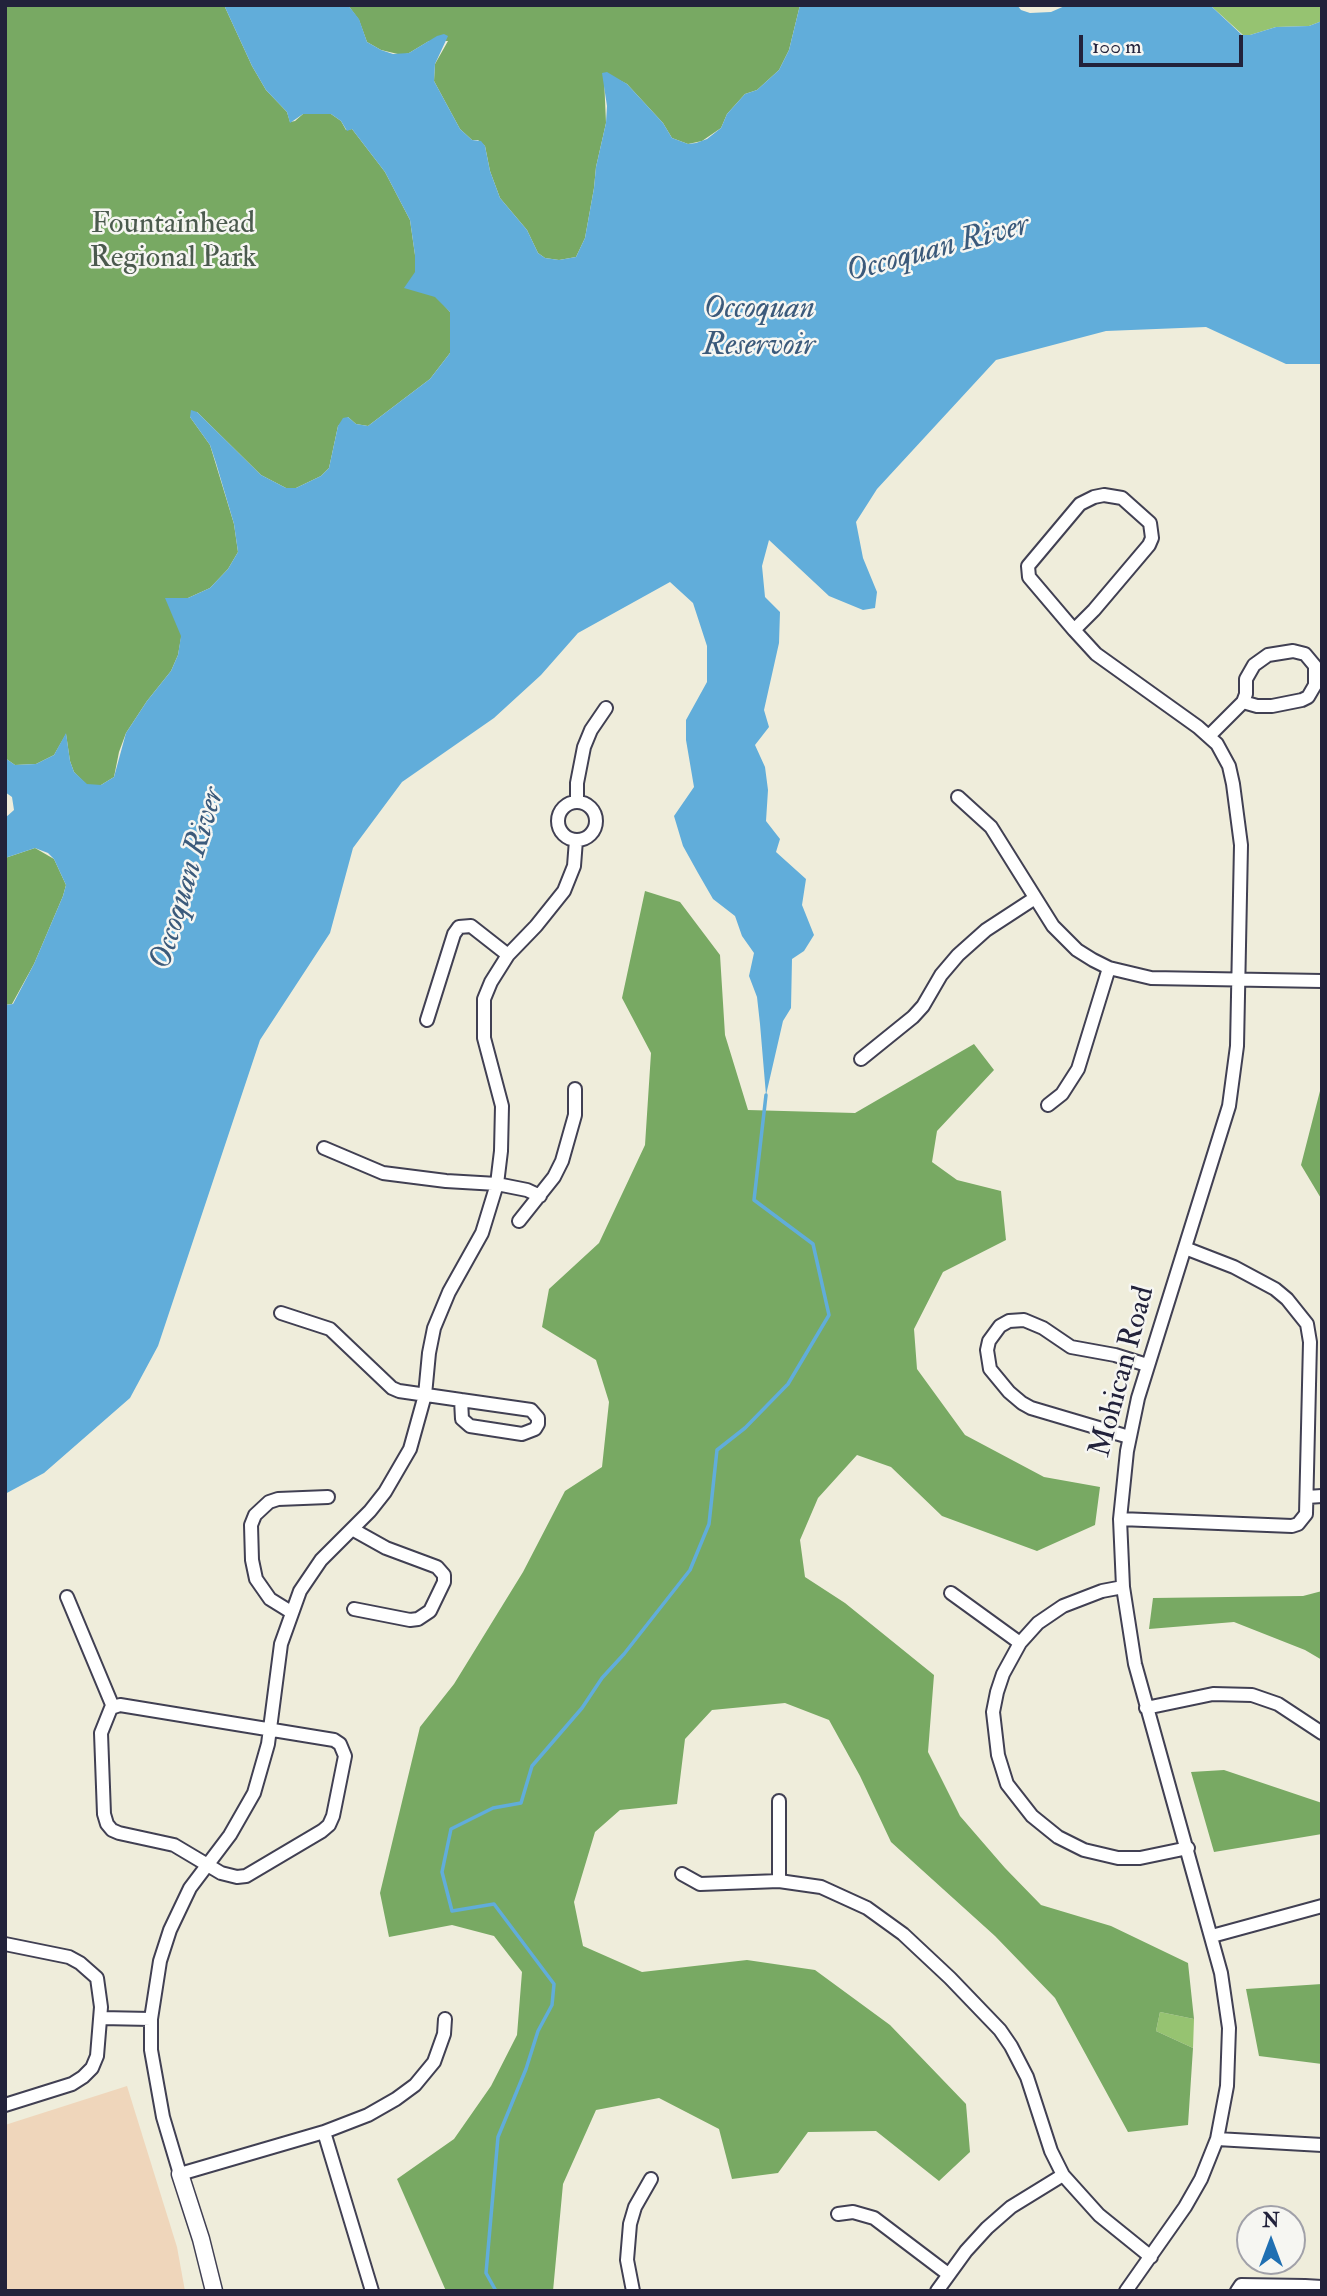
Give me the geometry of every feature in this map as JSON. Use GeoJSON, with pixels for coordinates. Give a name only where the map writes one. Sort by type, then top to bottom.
{"type":"FeatureCollection","features":[{"type":"Feature","properties":{"kind":"street"},"geometry":{"type":"LineString","coordinates":[[1074,630],[1094,610],[1152,538],[1150,523],[1122,498],[1104,495],[1085,501],[1028,566],[1029,577],[1074,630],[1096,654],[1209,736],[1243,702],[1249,672],[1260,659],[1293,651],[1305,654],[1311,659],[1316,677],[1313,691],[1308,697],[1272,706],[1243,702]]}},
{"type":"Feature","properties":{"kind":"street"},"geometry":{"type":"LineString","coordinates":[[577,802],[578,774],[584,747],[591,730],[606,708]]}},
{"type":"Feature","properties":{"kind":"street","name":"Mohican Road"},"geometry":{"type":"LineString","coordinates":[[1126,2291],[1185,2207],[1201,2179],[1216,2139],[1227,2086],[1229,2028],[1224,1985],[1135,1664],[1123,1587],[1120,1519],[1129,1437],[1147,1365],[1229,1106],[1237,1046],[1241,909],[1238,816],[1228,766],[1223,753],[1209,736]]}},
{"type":"Feature","properties":{"kind":"street"},"geometry":{"type":"LineString","coordinates":[[958,797],[991,827],[1063,937],[1077,950],[1109,968],[1151,978],[1322,981]]}},
{"type":"Feature","properties":{"kind":"street"},"geometry":{"type":"LineString","coordinates":[[577,802],[585,804],[594,812],[596,824],[587,836],[576,840],[563,835],[558,822],[561,810],[566,805],[577,802]]}},
{"type":"Feature","properties":{"kind":"street"},"geometry":{"type":"LineString","coordinates":[[214,2291],[201,2239],[163,2117],[156,2084],[150,2019],[160,1961],[170,1930],[190,1888],[230,1835],[254,1793],[270,1731],[276,1668],[291,1612],[304,1583],[321,1560],[370,1511],[399,1471],[414,1437],[425,1395],[434,1328],[449,1292],[482,1233],[497,1184],[502,1151],[502,1107],[488,1059],[482,1024],[484,999],[508,955],[564,891],[574,866],[576,840]]}},
{"type":"Feature","properties":{"kind":"street"},"geometry":{"type":"LineString","coordinates":[[861,1059],[913,1017],[958,955],[986,930],[1035,898]]}},
{"type":"Feature","properties":{"kind":"street"},"geometry":{"type":"LineString","coordinates":[[427,1020],[454,934],[459,927],[471,926],[508,955]]}},
{"type":"Feature","properties":{"kind":"street"},"geometry":{"type":"LineString","coordinates":[[1048,1105],[1062,1094],[1078,1069],[1109,968]]}},
{"type":"Feature","properties":{"kind":"street"},"geometry":{"type":"LineString","coordinates":[[519,1221],[554,1177],[569,1141],[575,1115],[575,1089]]}},
{"type":"Feature","properties":{"kind":"street"},"geometry":{"type":"LineString","coordinates":[[324,1148],[383,1173],[497,1184],[527,1190],[540,1196]]}},
{"type":"Feature","properties":{"kind":"street"},"geometry":{"type":"LineString","coordinates":[[1120,1519],[1293,1526],[1303,1520],[1306,1514],[1315,1329],[1275,1289],[1234,1267],[1185,1248]]}},
{"type":"Feature","properties":{"kind":"street"},"geometry":{"type":"LineString","coordinates":[[281,1313],[330,1329],[392,1388],[531,1410],[538,1418],[538,1424],[529,1433],[522,1434],[470,1426],[462,1419],[461,1400]]}},
{"type":"Feature","properties":{"kind":"street"},"geometry":{"type":"LineString","coordinates":[[1129,1437],[1022,1403],[990,1369],[987,1350],[989,1341],[1000,1326],[1009,1321],[1024,1320],[1043,1328],[1071,1348],[1147,1365]]}},
{"type":"Feature","properties":{"kind":"street"},"geometry":{"type":"LineString","coordinates":[[1307,1497],[1322,1496]]}},
{"type":"Feature","properties":{"kind":"street"},"geometry":{"type":"LineString","coordinates":[[291,1612],[270,1599],[256,1579],[252,1560],[251,1525],[255,1515],[269,1502],[278,1499],[328,1497]]}},
{"type":"Feature","properties":{"kind":"street"},"geometry":{"type":"LineString","coordinates":[[352,1529],[386,1548],[436,1567],[444,1575],[444,1582],[430,1611],[418,1619],[410,1620],[354,1609]]}},
{"type":"Feature","properties":{"kind":"street"},"geometry":{"type":"LineString","coordinates":[[1123,1587],[1092,1594],[1063,1606],[1038,1623],[1020,1643],[1003,1674],[993,1712],[998,1755],[1007,1784],[1019,1802],[1037,1821],[1058,1837],[1101,1855],[1140,1858],[1188,1848]]}},
{"type":"Feature","properties":{"kind":"street"},"geometry":{"type":"LineString","coordinates":[[951,1593],[1020,1643]]}},
{"type":"Feature","properties":{"kind":"street"},"geometry":{"type":"LineString","coordinates":[[67,1597],[113,1707]]}},
{"type":"Feature","properties":{"kind":"street"},"geometry":{"type":"LineString","coordinates":[[1146,1708],[1213,1694],[1252,1695],[1278,1704],[1322,1733]]}},
{"type":"Feature","properties":{"kind":"street"},"geometry":{"type":"LineString","coordinates":[[130,1705],[334,1740],[340,1744],[345,1756],[333,1816],[322,1831],[246,1876],[229,1876],[174,1845],[119,1833],[107,1824],[104,1814],[101,1733],[107,1713],[113,1707],[130,1705]]}},
{"type":"Feature","properties":{"kind":"street"},"geometry":{"type":"LineString","coordinates":[[779,1801],[779,1881]]}},
{"type":"Feature","properties":{"kind":"street"},"geometry":{"type":"LineString","coordinates":[[682,1874],[700,1884],[779,1881],[821,1887],[867,1908],[903,1934],[1000,2030],[1015,2052],[1027,2077],[1051,2151],[1063,2175],[1099,2215],[1151,2257]]}},
{"type":"Feature","properties":{"kind":"street"},"geometry":{"type":"LineString","coordinates":[[1212,1937],[1322,1906]]}},
{"type":"Feature","properties":{"kind":"street"},"geometry":{"type":"LineString","coordinates":[[5,1944],[69,1957],[97,1978],[101,1994],[97,2056],[92,2068],[72,2084],[5,2105]]}},
{"type":"Feature","properties":{"kind":"street"},"geometry":{"type":"LineString","coordinates":[[100,2018],[150,2019]]}},
{"type":"Feature","properties":{"kind":"street"},"geometry":{"type":"LineString","coordinates":[[180,2174],[324,2132],[368,2115],[415,2085],[434,2062],[444,2034],[445,2019]]}},
{"type":"Feature","properties":{"kind":"street"},"geometry":{"type":"LineString","coordinates":[[324,2132],[372,2291]]}},
{"type":"Feature","properties":{"kind":"street"},"geometry":{"type":"LineString","coordinates":[[1216,2139],[1322,2145]]}},
{"type":"Feature","properties":{"kind":"street"},"geometry":{"type":"LineString","coordinates":[[937,2291],[987,2228],[1010,2207],[1063,2175]]}},
{"type":"Feature","properties":{"kind":"street"},"geometry":{"type":"LineString","coordinates":[[633,2291],[627,2260],[630,2224],[641,2194],[651,2179]]}},
{"type":"Feature","properties":{"kind":"street"},"geometry":{"type":"LineString","coordinates":[[838,2214],[853,2212],[874,2218],[948,2274]]}},
{"type":"Feature","properties":{"kind":"street"},"geometry":{"type":"LineString","coordinates":[[1237,2291],[1241,2285],[1305,2289],[1322,2287]]}},
{"type":"Feature","properties":{"kind":"shaded area"},"geometry":{"type":"Polygon","coordinates":[[[127,2086],[177,2247],[185,2291],[5,2291],[5,2125],[127,2086]]]}},
{"type":"Feature","properties":{"kind":"green space","name":"Fountainhead Regional Park"},"geometry":{"type":"Polygon","coordinates":[[[5,5],[224,5],[252,66],[266,90],[287,112],[290,122],[303,114],[331,114],[341,121],[346,130],[352,129],[385,172],[410,220],[415,272],[450,312],[450,353],[430,379],[368,426],[356,424],[348,417],[338,426],[329,468],[321,476],[296,488],[286,488],[261,475],[197,412],[190,417],[210,445],[234,524],[238,552],[228,569],[210,588],[188,598],[178,655],[171,671],[126,733],[114,777],[101,785],[87,785],[74,772],[66,734],[54,755],[36,764],[15,765],[5,758],[5,5]]]}},
{"type":"Feature","properties":{"kind":"green space"},"geometry":{"type":"Polygon","coordinates":[[[348,5],[800,5],[789,50],[779,70],[757,90],[745,94],[727,114],[721,128],[702,141],[688,144],[672,138],[663,123],[627,84],[613,77],[604,77],[606,123],[585,238],[576,257],[559,260],[545,258],[538,253],[527,230],[500,198],[490,171],[485,146],[478,140],[472,140],[460,129],[434,81],[435,64],[448,41],[429,41],[402,55],[381,50],[367,42],[359,20],[348,5]]]}},
{"type":"Feature","properties":{"kind":"green space"},"geometry":{"type":"Polygon","coordinates":[[[1210,5],[1322,5],[1322,21],[1309,26],[1276,27],[1243,35],[1210,5]]]}},
{"type":"Feature","properties":{"kind":"green space"},"geometry":{"type":"Polygon","coordinates":[[[35,848],[54,859],[66,885],[34,964],[12,1004],[5,1005],[5,858],[35,848]]]}},
{"type":"Feature","properties":{"kind":"green space"},"geometry":{"type":"Polygon","coordinates":[[[645,891],[680,902],[720,955],[725,1035],[748,1110],[855,1113],[974,1044],[994,1070],[937,1131],[932,1162],[957,1180],[1001,1191],[1006,1240],[943,1272],[914,1329],[917,1369],[965,1435],[1044,1477],[1100,1487],[1095,1525],[1037,1551],[942,1516],[891,1467],[857,1455],[818,1498],[800,1540],[805,1577],[845,1603],[934,1675],[928,1752],[960,1816],[1041,1905],[1111,1926],[1188,1963],[1194,2019],[1160,2012],[1156,2031],[1193,2048],[1188,2125],[1128,2132],[1055,1998],[995,1936],[891,1842],[860,1776],[829,1720],[785,1703],[712,1710],[685,1739],[677,1804],[620,1810],[595,1832],[574,1902],[583,1946],[642,1972],[747,1960],[815,1970],[890,2025],[966,2104],[970,2152],[939,2181],[876,2131],[808,2132],[778,2173],[732,2179],[719,2129],[659,2098],[596,2110],[563,2184],[553,2291],[446,2291],[397,2179],[454,2139],[491,2086],[517,2035],[522,1972],[494,1936],[452,1925],[389,1937],[380,1893],[420,1727],[454,1684],[523,1572],[565,1491],[602,1467],[609,1402],[596,1360],[542,1327],[549,1289],[599,1243],[645,1145],[651,1053],[622,998],[645,891]]]}},
{"type":"Feature","properties":{"kind":"green space"},"geometry":{"type":"Polygon","coordinates":[[[1322,1091],[1322,1200],[1301,1165],[1322,1091]]]}},
{"type":"Feature","properties":{"kind":"green space"},"geometry":{"type":"Polygon","coordinates":[[[1322,1591],[1322,1660],[1305,1650],[1234,1622],[1149,1629],[1153,1598],[1303,1596],[1322,1591]]]}},
{"type":"Feature","properties":{"kind":"green space"},"geometry":{"type":"Polygon","coordinates":[[[1224,1770],[1322,1803],[1322,1834],[1214,1852],[1191,1772],[1224,1770]]]}},
{"type":"Feature","properties":{"kind":"green space"},"geometry":{"type":"Polygon","coordinates":[[[1322,1984],[1322,2064],[1259,2056],[1246,1989],[1322,1984]]]}},
{"type":"Feature","properties":{"kind":"green space"},"geometry":{"type":"Polygon","coordinates":[[[1160,2012],[1194,2019],[1193,2048],[1156,2031],[1160,2012]]]}},
{"type":"Feature","properties":{"kind":"water","name":"Occoquan Reservoir"},"geometry":{"type":"Polygon","coordinates":[[[224,5],[348,5],[359,19],[367,42],[393,54],[409,53],[437,36],[448,36],[435,64],[434,81],[460,129],[472,140],[481,141],[485,146],[490,171],[500,198],[527,230],[538,253],[545,258],[559,260],[576,257],[585,238],[606,123],[607,106],[602,73],[607,72],[627,84],[663,123],[672,138],[688,144],[696,143],[707,139],[721,128],[727,114],[745,94],[757,90],[779,70],[789,50],[800,5],[1017,5],[1021,10],[1030,13],[1051,12],[1067,5],[1210,5],[1242,35],[1276,27],[1309,26],[1322,21],[1322,364],[1286,364],[1206,327],[1106,331],[996,360],[877,489],[856,522],[863,558],[877,592],[875,608],[863,610],[829,596],[769,540],[762,566],[765,597],[780,612],[779,643],[764,710],[769,727],[755,745],[765,767],[768,790],[766,821],[780,839],[776,852],[806,879],[802,905],[814,935],[804,951],[792,959],[791,1008],[783,1021],[766,1095],[757,997],[749,976],[754,953],[742,936],[735,916],[713,899],[683,846],[674,816],[694,787],[686,740],[686,720],[707,682],[707,646],[693,603],[670,582],[578,633],[541,675],[494,718],[402,782],[353,848],[330,933],[260,1040],[158,1346],[130,1398],[44,1473],[5,1494],[5,1005],[13,1004],[34,964],[66,885],[54,859],[48,853],[35,848],[5,858],[5,818],[14,810],[12,797],[5,792],[5,758],[15,765],[36,764],[54,755],[66,733],[74,772],[87,784],[101,785],[114,777],[126,733],[171,671],[178,655],[181,636],[165,598],[188,598],[210,588],[228,569],[238,552],[234,524],[216,463],[210,445],[190,417],[191,410],[197,412],[261,475],[286,488],[296,488],[321,476],[329,468],[338,426],[343,418],[348,417],[356,424],[368,426],[430,379],[450,353],[450,312],[435,297],[404,288],[415,272],[410,220],[385,172],[352,129],[347,131],[341,121],[331,114],[303,114],[290,123],[287,112],[266,90],[252,66],[224,5]]]}},
{"type":"Feature","properties":{"kind":"waterway"},"geometry":{"type":"LineString","coordinates":[[496,2291],[486,2273],[498,2137],[526,2069],[538,2031],[552,2005],[554,1984],[494,1904],[452,1911],[442,1872],[451,1829],[493,1808],[521,1803],[532,1766],[582,1708],[602,1678],[690,1570],[709,1524],[717,1450],[745,1428],[788,1384],[829,1315],[813,1244],[754,1200],[766,1095]]}},
{"type":"Feature","properties":{"kind":"water label","name":"Occoquan River"},"geometry":{"type":"Point","coordinates":[938,250]}},
{"type":"Feature","properties":{"kind":"water label","name":"Occoquan River"},"geometry":{"type":"Point","coordinates":[189,879]}}]}
